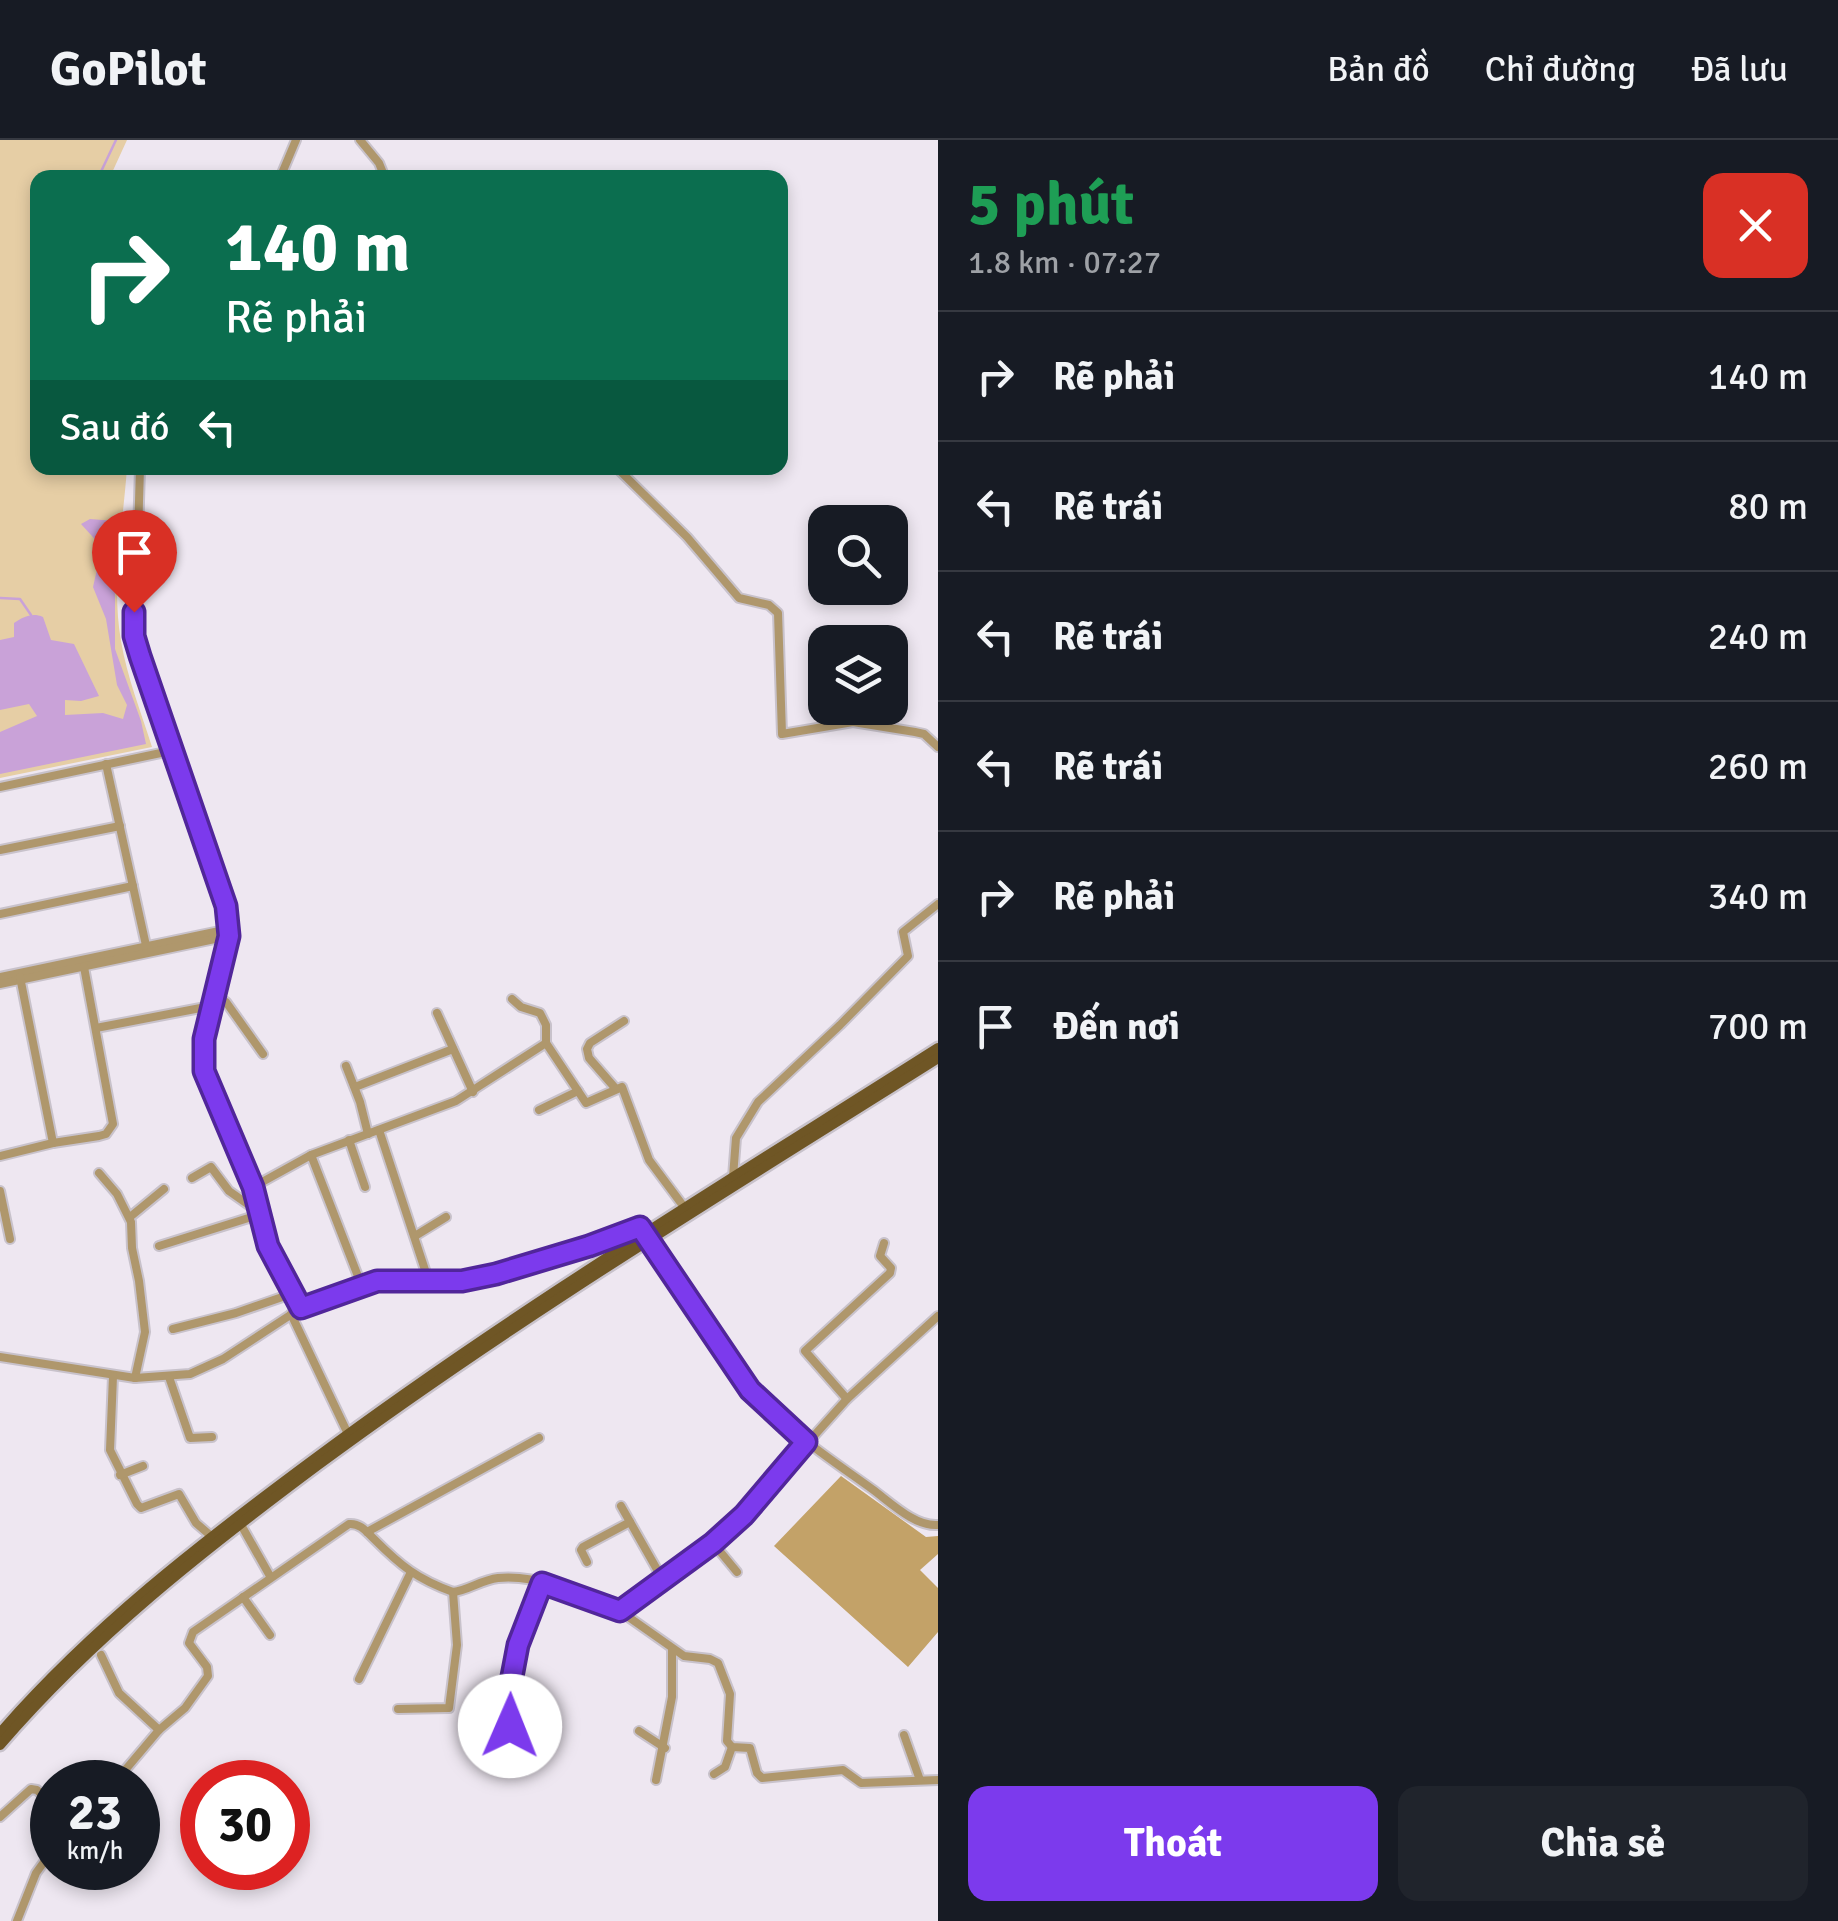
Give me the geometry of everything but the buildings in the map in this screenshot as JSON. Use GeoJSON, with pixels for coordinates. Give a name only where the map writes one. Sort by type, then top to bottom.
{"type":"FeatureCollection","features":[{"type":"Feature","properties":{"kind":"main road"},"geometry":{"type":"LineString","coordinates":[[735,1181],[938,1048]]}},
{"type":"Feature","properties":{"kind":"main road"},"geometry":{"type":"LineString","coordinates":[[0,1745],[63,1676],[118,1624],[240,1524],[464,1359],[687,1211],[938,1058]]}},
{"type":"Feature","properties":{"kind":"main road"},"geometry":{"type":"LineString","coordinates":[[0,1733],[112,1618],[211,1536],[483,1337],[647,1237]]}},
{"type":"Feature","properties":{"kind":"street"},"geometry":{"type":"LineString","coordinates":[[283,170],[296,140]]}},
{"type":"Feature","properties":{"kind":"street"},"geometry":{"type":"LineString","coordinates":[[360,140],[382,170]]}},
{"type":"Feature","properties":{"kind":"street"},"geometry":{"type":"LineString","coordinates":[[140,475],[134,636],[220,888],[229,932],[201,1058],[253,1187],[257,1212],[301,1308]]}},
{"type":"Feature","properties":{"kind":"street"},"geometry":{"type":"LineString","coordinates":[[625,475],[740,598],[774,607],[778,613],[782,734],[853,722],[924,734],[938,748]]}},
{"type":"Feature","properties":{"kind":"street"},"geometry":{"type":"LineString","coordinates":[[0,787],[175,750]]}},
{"type":"Feature","properties":{"kind":"street"},"geometry":{"type":"LineString","coordinates":[[106,764],[147,950]]}},
{"type":"Feature","properties":{"kind":"street"},"geometry":{"type":"LineString","coordinates":[[0,850],[120,826]]}},
{"type":"Feature","properties":{"kind":"street"},"geometry":{"type":"LineString","coordinates":[[0,914],[133,886]]}},
{"type":"Feature","properties":{"kind":"street"},"geometry":{"type":"LineString","coordinates":[[735,1181],[736,1138],[758,1102],[908,956],[903,932],[938,904]]}},
{"type":"Feature","properties":{"kind":"street"},"geometry":{"type":"LineString","coordinates":[[0,984],[19,976],[229,932]]}},
{"type":"Feature","properties":{"kind":"street"},"geometry":{"type":"LineString","coordinates":[[0,976],[84,967],[147,950]]}},
{"type":"Feature","properties":{"kind":"street"},"geometry":{"type":"LineString","coordinates":[[0,1156],[100,1136],[113,1124],[84,967]]}},
{"type":"Feature","properties":{"kind":"street"},"geometry":{"type":"LineString","coordinates":[[19,976],[53,1144]]}},
{"type":"Feature","properties":{"kind":"street"},"geometry":{"type":"LineString","coordinates":[[215,995],[230,1007],[263,1054]]}},
{"type":"Feature","properties":{"kind":"street"},"geometry":{"type":"LineString","coordinates":[[512,998],[540,1013],[546,1025],[546,1042],[586,1103],[622,1087],[644,1151],[687,1211]]}},
{"type":"Feature","properties":{"kind":"street"},"geometry":{"type":"LineString","coordinates":[[96,1028],[210,1006]]}},
{"type":"Feature","properties":{"kind":"street"},"geometry":{"type":"LineString","coordinates":[[437,1013],[473,1092]]}},
{"type":"Feature","properties":{"kind":"street"},"geometry":{"type":"LineString","coordinates":[[616,1089],[587,1049],[624,1021]]}},
{"type":"Feature","properties":{"kind":"street"},"geometry":{"type":"LineString","coordinates":[[253,1187],[311,1155],[446,1106],[546,1042]]}},
{"type":"Feature","properties":{"kind":"street"},"geometry":{"type":"LineString","coordinates":[[355,1087],[453,1048]]}},
{"type":"Feature","properties":{"kind":"street"},"geometry":{"type":"LineString","coordinates":[[346,1066],[368,1134]]}},
{"type":"Feature","properties":{"kind":"street"},"geometry":{"type":"LineString","coordinates":[[539,1110],[578,1091]]}},
{"type":"Feature","properties":{"kind":"street"},"geometry":{"type":"LineString","coordinates":[[379,1130],[428,1279]]}},
{"type":"Feature","properties":{"kind":"street"},"geometry":{"type":"LineString","coordinates":[[349,1140],[365,1187]]}},
{"type":"Feature","properties":{"kind":"street"},"geometry":{"type":"LineString","coordinates":[[311,1155],[362,1284]]}},
{"type":"Feature","properties":{"kind":"street"},"geometry":{"type":"LineString","coordinates":[[192,1178],[211,1167],[226,1188],[257,1212]]}},
{"type":"Feature","properties":{"kind":"street"},"geometry":{"type":"LineString","coordinates":[[99,1173],[118,1194],[130,1217],[145,1332],[135,1378]]}},
{"type":"Feature","properties":{"kind":"street"},"geometry":{"type":"LineString","coordinates":[[130,1217],[164,1188]]}},
{"type":"Feature","properties":{"kind":"street"},"geometry":{"type":"LineString","coordinates":[[0,1191],[10,1239]]}},
{"type":"Feature","properties":{"kind":"street"},"geometry":{"type":"LineString","coordinates":[[159,1246],[257,1212]]}},
{"type":"Feature","properties":{"kind":"street"},"geometry":{"type":"LineString","coordinates":[[415,1236],[446,1218]]}},
{"type":"Feature","properties":{"kind":"street"},"geometry":{"type":"LineString","coordinates":[[0,1357],[112,1376],[169,1377],[205,1369],[301,1308],[362,1284],[387,1280],[462,1281],[539,1262],[640,1227],[750,1390],[806,1442],[916,1520],[938,1525]]}},
{"type":"Feature","properties":{"kind":"street"},"geometry":{"type":"LineString","coordinates":[[847,1399],[805,1351],[890,1274],[891,1268],[880,1256],[884,1243]]}},
{"type":"Feature","properties":{"kind":"street"},"geometry":{"type":"LineString","coordinates":[[173,1329],[292,1294]]}},
{"type":"Feature","properties":{"kind":"street"},"geometry":{"type":"LineString","coordinates":[[291,1314],[348,1434]]}},
{"type":"Feature","properties":{"kind":"street"},"geometry":{"type":"LineString","coordinates":[[620,1611],[713,1543],[744,1515],[847,1399],[938,1316]]}},
{"type":"Feature","properties":{"kind":"street"},"geometry":{"type":"LineString","coordinates":[[112,1376],[110,1446],[120,1475],[142,1508],[182,1495],[196,1523],[211,1536]]}},
{"type":"Feature","properties":{"kind":"street"},"geometry":{"type":"LineString","coordinates":[[169,1377],[190,1438],[212,1437]]}},
{"type":"Feature","properties":{"kind":"street"},"geometry":{"type":"LineString","coordinates":[[366,1532],[539,1438]]}},
{"type":"Feature","properties":{"kind":"street"},"geometry":{"type":"LineString","coordinates":[[120,1475],[143,1466]]}},
{"type":"Feature","properties":{"kind":"street"},"geometry":{"type":"LineString","coordinates":[[621,1506],[663,1580]]}},
{"type":"Feature","properties":{"kind":"street"},"geometry":{"type":"LineString","coordinates":[[587,1562],[583,1547],[630,1522]]}},
{"type":"Feature","properties":{"kind":"street"},"geometry":{"type":"LineString","coordinates":[[240,1524],[270,1576]]}},
{"type":"Feature","properties":{"kind":"street"},"geometry":{"type":"LineString","coordinates":[[133,1760],[185,1708],[209,1674],[208,1667],[191,1648],[190,1636],[270,1576],[348,1524],[356,1524],[410,1574],[452,1592],[502,1578],[542,1583],[620,1611],[688,1658],[718,1663],[730,1694],[727,1742],[732,1747],[750,1748],[757,1773],[766,1779],[843,1770],[862,1783],[938,1780]]}},
{"type":"Feature","properties":{"kind":"street"},"geometry":{"type":"LineString","coordinates":[[713,1543],[737,1572]]}},
{"type":"Feature","properties":{"kind":"street"},"geometry":{"type":"LineString","coordinates":[[359,1679],[410,1574]]}},
{"type":"Feature","properties":{"kind":"street"},"geometry":{"type":"LineString","coordinates":[[510,1726],[510,1687],[518,1645],[542,1583]]}},
{"type":"Feature","properties":{"kind":"street"},"geometry":{"type":"LineString","coordinates":[[398,1709],[450,1708],[457,1645],[452,1592]]}},
{"type":"Feature","properties":{"kind":"street"},"geometry":{"type":"LineString","coordinates":[[243,1597],[270,1636]]}},
{"type":"Feature","properties":{"kind":"street"},"geometry":{"type":"LineString","coordinates":[[656,1780],[665,1748],[672,1650]]}},
{"type":"Feature","properties":{"kind":"street"},"geometry":{"type":"LineString","coordinates":[[101,1655],[119,1693],[159,1730]]}},
{"type":"Feature","properties":{"kind":"street"},"geometry":{"type":"LineString","coordinates":[[639,1732],[665,1748]]}},
{"type":"Feature","properties":{"kind":"street"},"geometry":{"type":"LineString","coordinates":[[904,1735],[920,1780]]}},
{"type":"Feature","properties":{"kind":"street"},"geometry":{"type":"LineString","coordinates":[[714,1774],[725,1768],[732,1747]]}},
{"type":"Feature","properties":{"kind":"street"},"geometry":{"type":"LineString","coordinates":[[0,1817],[30,1790]]}},
{"type":"Feature","properties":{"kind":"street"},"geometry":{"type":"LineString","coordinates":[[17,1921],[30,1888]]}},
{"type":"Feature","properties":{"kind":"shaded area"},"geometry":{"type":"Polygon","coordinates":[[[0,140],[127,140],[113,170],[30,170],[30,475],[126,475],[117,576],[118,620],[127,668],[152,747],[0,778],[0,140]]]}},
{"type":"Feature","properties":{"kind":"shaded area"},"geometry":{"type":"Polygon","coordinates":[[[90,519],[115,521],[115,649],[146,744],[0,774],[0,732],[37,716],[29,704],[0,710],[0,640],[14,637],[14,623],[24,617],[43,617],[51,640],[74,644],[99,696],[65,700],[65,715],[103,713],[123,719],[127,705],[117,685],[106,619],[93,587],[102,547],[81,524],[90,519]]]}},
{"type":"Feature","properties":{"kind":"shaded area"},"geometry":{"type":"Polygon","coordinates":[[[841,1476],[926,1537],[938,1536],[938,1554],[920,1570],[938,1588],[938,1632],[908,1667],[774,1546],[841,1476]]]}},
{"type":"Feature","properties":{"kind":"waterway"},"geometry":{"type":"LineString","coordinates":[[102,170],[116,140]]}},
{"type":"Feature","properties":{"kind":"waterway"},"geometry":{"type":"LineString","coordinates":[[0,598],[20,599],[31,615]]}},
{"type":"Feature","properties":{"kind":"route"},"geometry":{"type":"LineString","coordinates":[[134,612],[134,636],[140,656],[226,906],[229,936],[220,983],[210,1006],[201,1058],[204,1071],[253,1187],[268,1246],[301,1308],[377,1281],[462,1281],[496,1274],[640,1227],[750,1390],[806,1442],[744,1515],[706,1550],[620,1611],[542,1583],[518,1645],[510,1687],[510,1726]]}}]}
